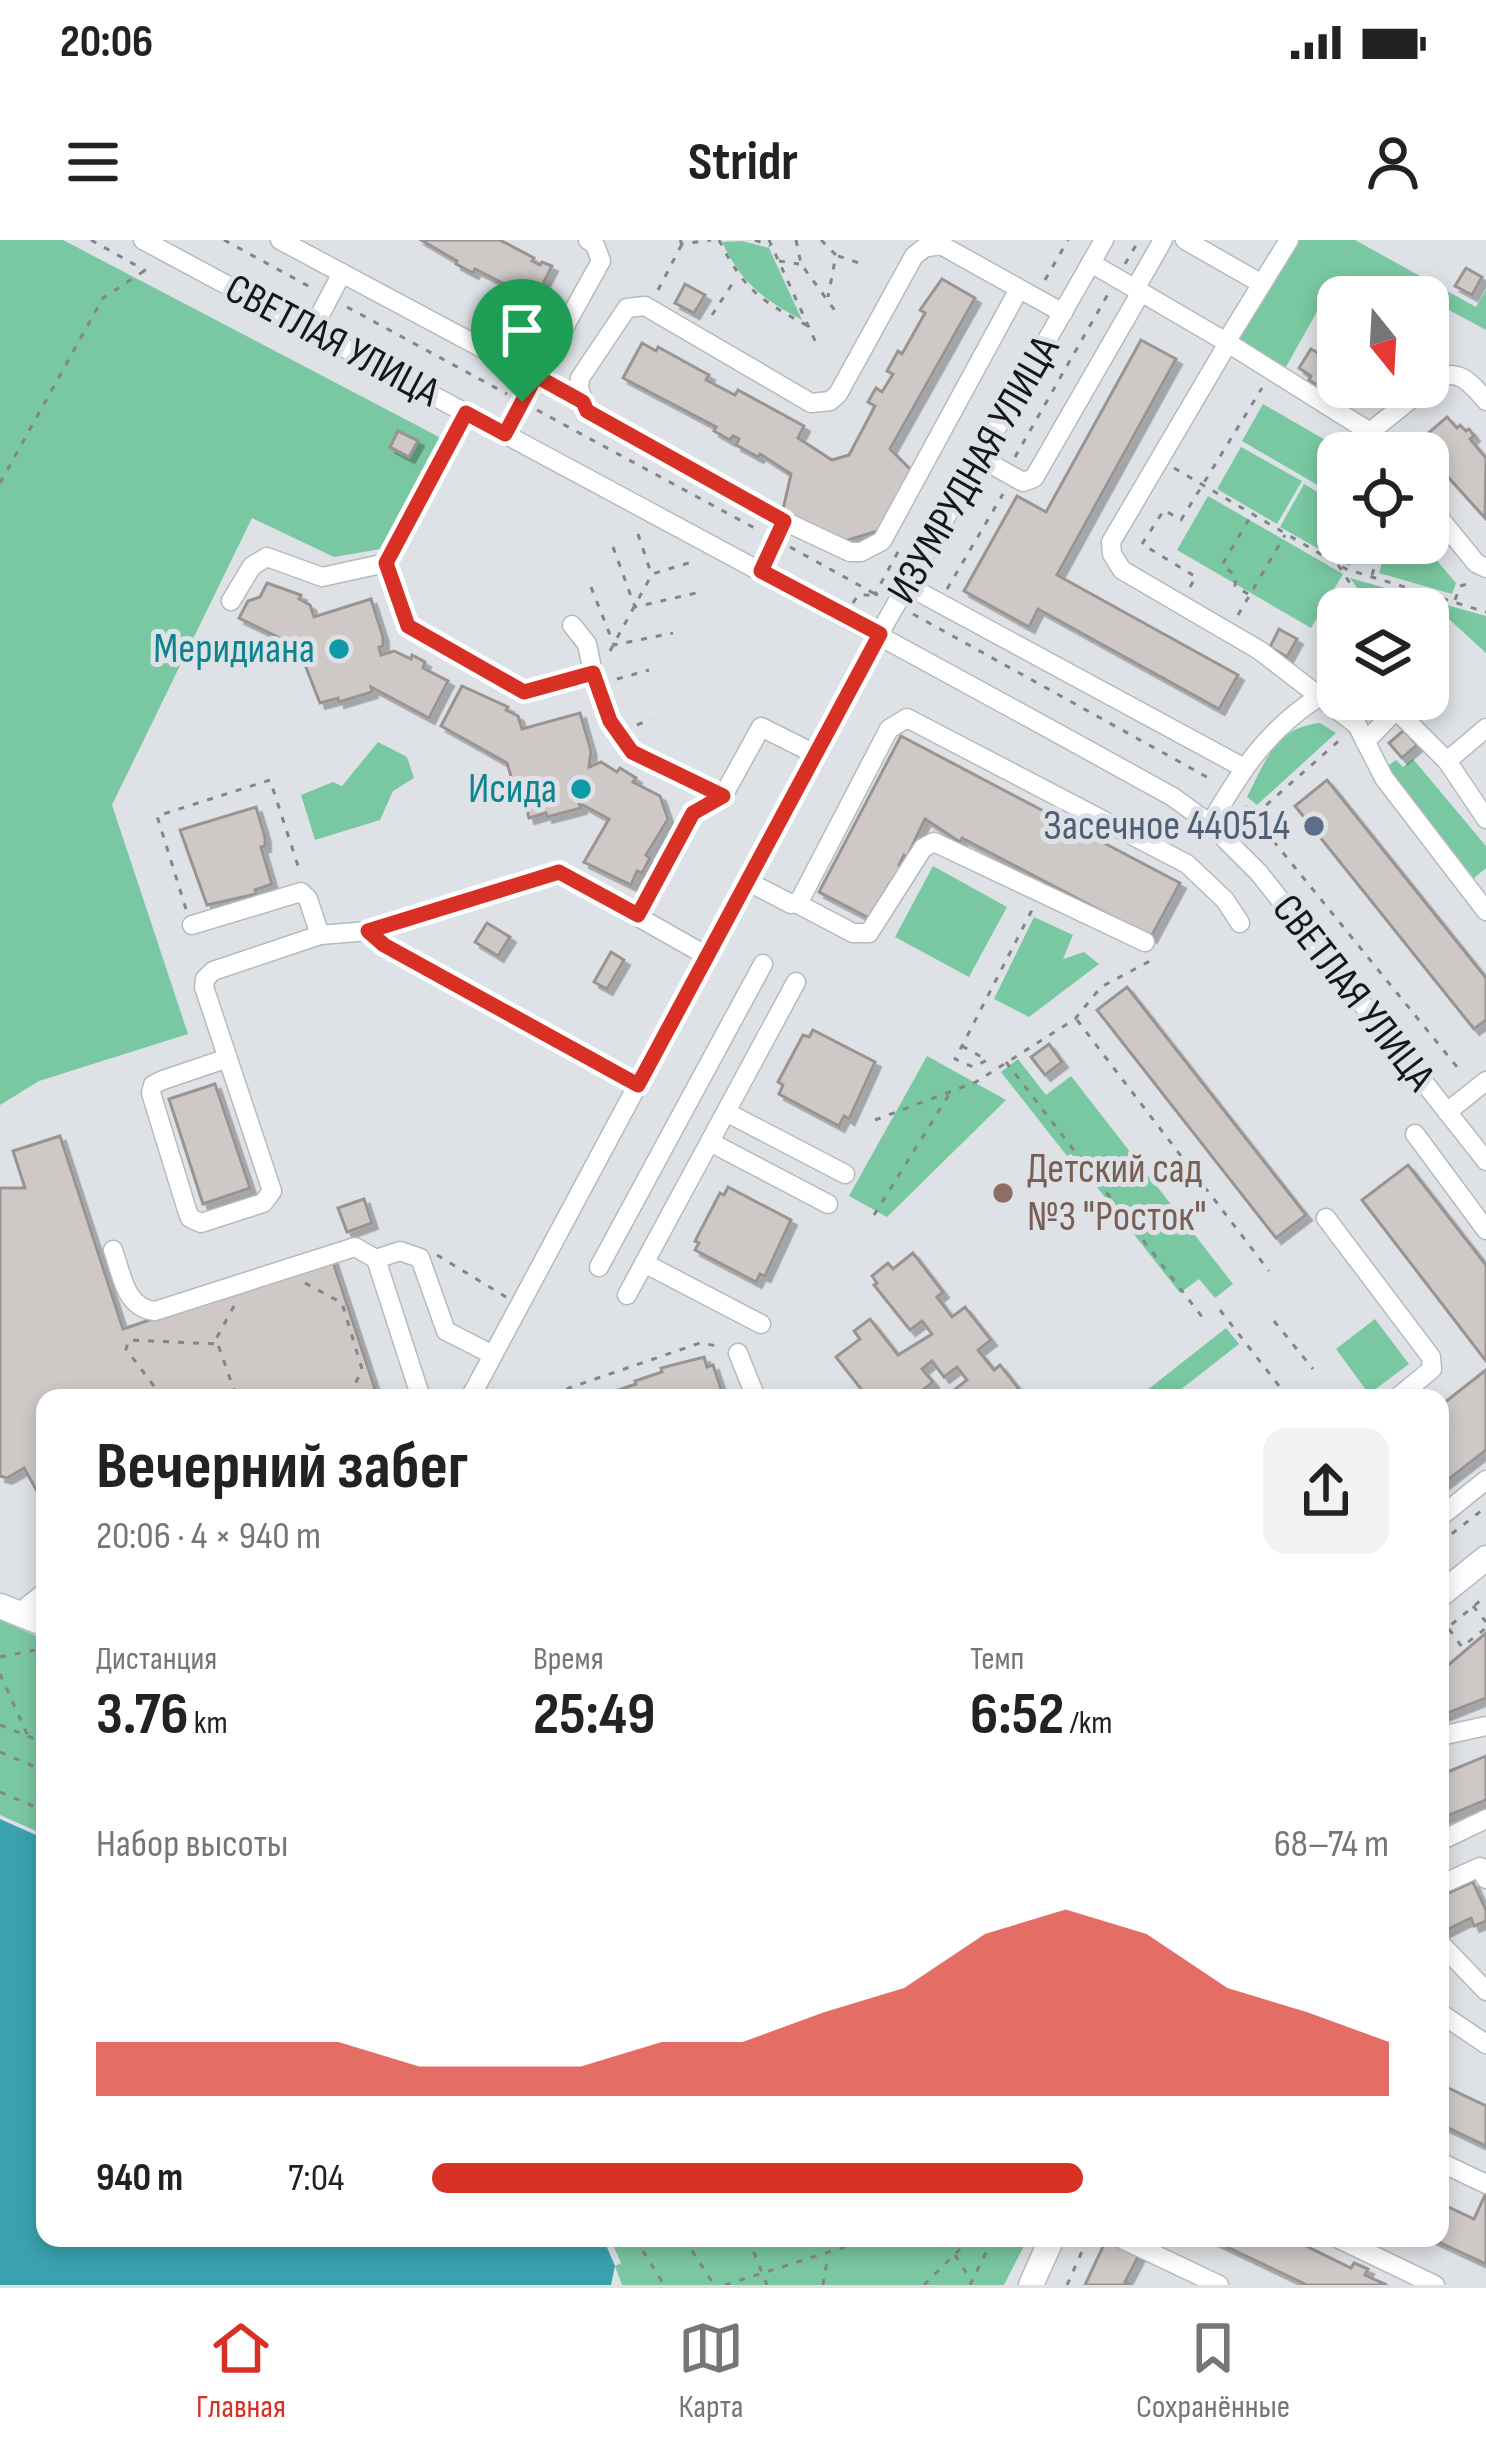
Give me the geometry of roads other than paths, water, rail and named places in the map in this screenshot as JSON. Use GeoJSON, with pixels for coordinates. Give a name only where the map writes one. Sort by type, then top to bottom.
{"type":"FeatureCollection","features":[{"type":"Feature","properties":{"kind":"main road"},"geometry":{"type":"LineString","coordinates":[[1449,1585],[1486,1558]]}},
{"type":"Feature","properties":{"kind":"main road"},"geometry":{"type":"LineString","coordinates":[[1031,2285],[1048,2247]]}},
{"type":"Feature","properties":{"kind":"street","name":"СВЕТЛАЯ УЛИЦА"},"geometry":{"type":"LineString","coordinates":[[143,240],[880,634],[1173,797],[1210,824],[1259,873],[1486,1161]]}},
{"type":"Feature","properties":{"kind":"street"},"geometry":{"type":"LineString","coordinates":[[280,240],[583,402]]}},
{"type":"Feature","properties":{"kind":"street"},"geometry":{"type":"LineString","coordinates":[[505,434],[601,261],[588,240]]}},
{"type":"Feature","properties":{"kind":"street","name":"ИЗУМРУДНАЯ УЛИЦА"},"geometry":{"type":"LineString","coordinates":[[475,1389],[880,634],[1104,240]]}},
{"type":"Feature","properties":{"kind":"street"},"geometry":{"type":"LineString","coordinates":[[980,458],[1023,482],[1034,478],[1163,240]]}},
{"type":"Feature","properties":{"kind":"street"},"geometry":{"type":"LineString","coordinates":[[1185,240],[1262,284]]}},
{"type":"Feature","properties":{"kind":"street"},"geometry":{"type":"LineString","coordinates":[[1210,824],[1281,722],[1317,698],[1259,650],[1122,570],[1111,542],[1288,240]]}},
{"type":"Feature","properties":{"kind":"street"},"geometry":{"type":"LineString","coordinates":[[1027,293],[882,541],[861,552],[780,530],[587,411],[583,402],[580,378],[618,316],[627,308],[649,308],[811,403],[821,404],[838,394],[914,256],[924,248],[941,245],[1063,313]]}},
{"type":"Feature","properties":{"kind":"street"},"geometry":{"type":"LineString","coordinates":[[1091,263],[1370,432],[1400,408]]}},
{"type":"Feature","properties":{"kind":"street"},"geometry":{"type":"LineString","coordinates":[[312,330],[342,273]]}},
{"type":"Feature","properties":{"kind":"street"},"geometry":{"type":"LineString","coordinates":[[1449,374],[1462,375],[1486,401]]}},
{"type":"Feature","properties":{"kind":"street"},"geometry":{"type":"LineString","coordinates":[[466,413],[386,563],[408,626],[524,692],[602,677]]}},
{"type":"Feature","properties":{"kind":"street"},"geometry":{"type":"LineString","coordinates":[[761,571],[780,530]]}},
{"type":"Feature","properties":{"kind":"street"},"geometry":{"type":"LineString","coordinates":[[1449,530],[1476,563],[1479,575]]}},
{"type":"Feature","properties":{"kind":"street"},"geometry":{"type":"LineString","coordinates":[[231,601],[252,566],[267,557],[322,578],[386,563]]}},
{"type":"Feature","properties":{"kind":"street"},"geometry":{"type":"LineString","coordinates":[[908,586],[1244,769]]}},
{"type":"Feature","properties":{"kind":"street"},"geometry":{"type":"LineString","coordinates":[[572,625],[602,677],[610,721],[632,752],[723,796]]}},
{"type":"Feature","properties":{"kind":"street"},"geometry":{"type":"LineString","coordinates":[[1361,734],[1396,710],[1447,760],[1486,819]]}},
{"type":"Feature","properties":{"kind":"street"},"geometry":{"type":"LineString","coordinates":[[789,909],[889,729],[907,718],[1187,864],[1225,900],[1240,923]]}},
{"type":"Feature","properties":{"kind":"street"},"geometry":{"type":"LineString","coordinates":[[1344,720],[1361,734],[1384,778],[1479,885],[1486,911]]}},
{"type":"Feature","properties":{"kind":"street"},"geometry":{"type":"LineString","coordinates":[[638,915],[693,813],[723,796],[761,728],[815,754]]}},
{"type":"Feature","properties":{"kind":"street"},"geometry":{"type":"LineString","coordinates":[[1447,760],[1486,728]]}},
{"type":"Feature","properties":{"kind":"street"},"geometry":{"type":"LineString","coordinates":[[747,881],[789,909],[854,933],[869,933],[923,848],[934,842],[1148,952]]}},
{"type":"Feature","properties":{"kind":"street"},"geometry":{"type":"LineString","coordinates":[[227,1058],[163,1080],[153,1085],[151,1094],[190,1218],[201,1223],[263,1203],[272,1191],[204,987],[208,974],[320,935],[368,931],[559,872],[707,956]]}},
{"type":"Feature","properties":{"kind":"street"},"geometry":{"type":"LineString","coordinates":[[191,925],[301,892],[320,935]]}},
{"type":"Feature","properties":{"kind":"street"},"geometry":{"type":"LineString","coordinates":[[368,931],[384,945],[638,1085]]}},
{"type":"Feature","properties":{"kind":"street"},"geometry":{"type":"LineString","coordinates":[[598,1267],[763,964]]}},
{"type":"Feature","properties":{"kind":"street"},"geometry":{"type":"LineString","coordinates":[[628,1295],[796,982]]}},
{"type":"Feature","properties":{"kind":"street"},"geometry":{"type":"LineString","coordinates":[[1448,1112],[1486,1081]]}},
{"type":"Feature","properties":{"kind":"street"},"geometry":{"type":"LineString","coordinates":[[726,1112],[845,1174]]}},
{"type":"Feature","properties":{"kind":"street"},"geometry":{"type":"LineString","coordinates":[[1415,1135],[1486,1230]]}},
{"type":"Feature","properties":{"kind":"street"},"geometry":{"type":"LineString","coordinates":[[710,1142],[828,1204]]}},
{"type":"Feature","properties":{"kind":"street"},"geometry":{"type":"LineString","coordinates":[[1325,1218],[1431,1357],[1432,1369],[1407,1389]]}},
{"type":"Feature","properties":{"kind":"street"},"geometry":{"type":"LineString","coordinates":[[113,1250],[131,1300],[147,1311],[355,1247],[376,1259],[418,1389]]}},
{"type":"Feature","properties":{"kind":"street"},"geometry":{"type":"LineString","coordinates":[[376,1259],[400,1251],[420,1258],[446,1330],[493,1355]]}},
{"type":"Feature","properties":{"kind":"street"},"geometry":{"type":"LineString","coordinates":[[644,1263],[761,1324]]}},
{"type":"Feature","properties":{"kind":"street"},"geometry":{"type":"LineString","coordinates":[[729,1350],[751,1389]]}},
{"type":"Feature","properties":{"kind":"street"},"geometry":{"type":"LineString","coordinates":[[1449,1510],[1486,1480]]}},
{"type":"Feature","properties":{"kind":"street"},"geometry":{"type":"LineString","coordinates":[[9,1610],[36,1596]]}},
{"type":"Feature","properties":{"kind":"street"},"geometry":{"type":"LineString","coordinates":[[1449,1734],[1486,1726]]}},
{"type":"Feature","properties":{"kind":"street"},"geometry":{"type":"LineString","coordinates":[[1449,1837],[1486,1819]]}},
{"type":"Feature","properties":{"kind":"street"},"geometry":{"type":"LineString","coordinates":[[1449,1881],[1480,1867],[1486,1879]]}},
{"type":"Feature","properties":{"kind":"street"},"geometry":{"type":"LineString","coordinates":[[1449,1952],[1486,1991]]}},
{"type":"Feature","properties":{"kind":"street"},"geometry":{"type":"LineString","coordinates":[[1449,2019],[1486,2044]]}},
{"type":"Feature","properties":{"kind":"street"},"geometry":{"type":"LineString","coordinates":[[1449,2166],[1486,2184]]}},
{"type":"Feature","properties":{"kind":"street"},"geometry":{"type":"LineString","coordinates":[[1139,2247],[1219,2285]]}},
{"type":"Feature","properties":{"kind":"street"},"geometry":{"type":"LineString","coordinates":[[1356,2247],[1435,2285]]}},
{"type":"Feature","properties":{"kind":"water"},"geometry":{"type":"Polygon","coordinates":[[[0,1819],[36,1835],[36,2247],[607,2247],[615,2266],[611,2285],[0,2285],[0,1819]]]}},
{"type":"Feature","properties":{"kind":"place","name":"Меридиана"},"geometry":{"type":"Point","coordinates":[339,649]}},
{"type":"Feature","properties":{"kind":"place","name":"Исида"},"geometry":{"type":"Point","coordinates":[581,789]}},
{"type":"Feature","properties":{"kind":"place","name":"Засечное 440514"},"geometry":{"type":"Point","coordinates":[1314,826]}},
{"type":"Feature","properties":{"kind":"place","name":"Детский сад №3 \"Росток\""},"geometry":{"type":"Point","coordinates":[1003,1193]}}]}
